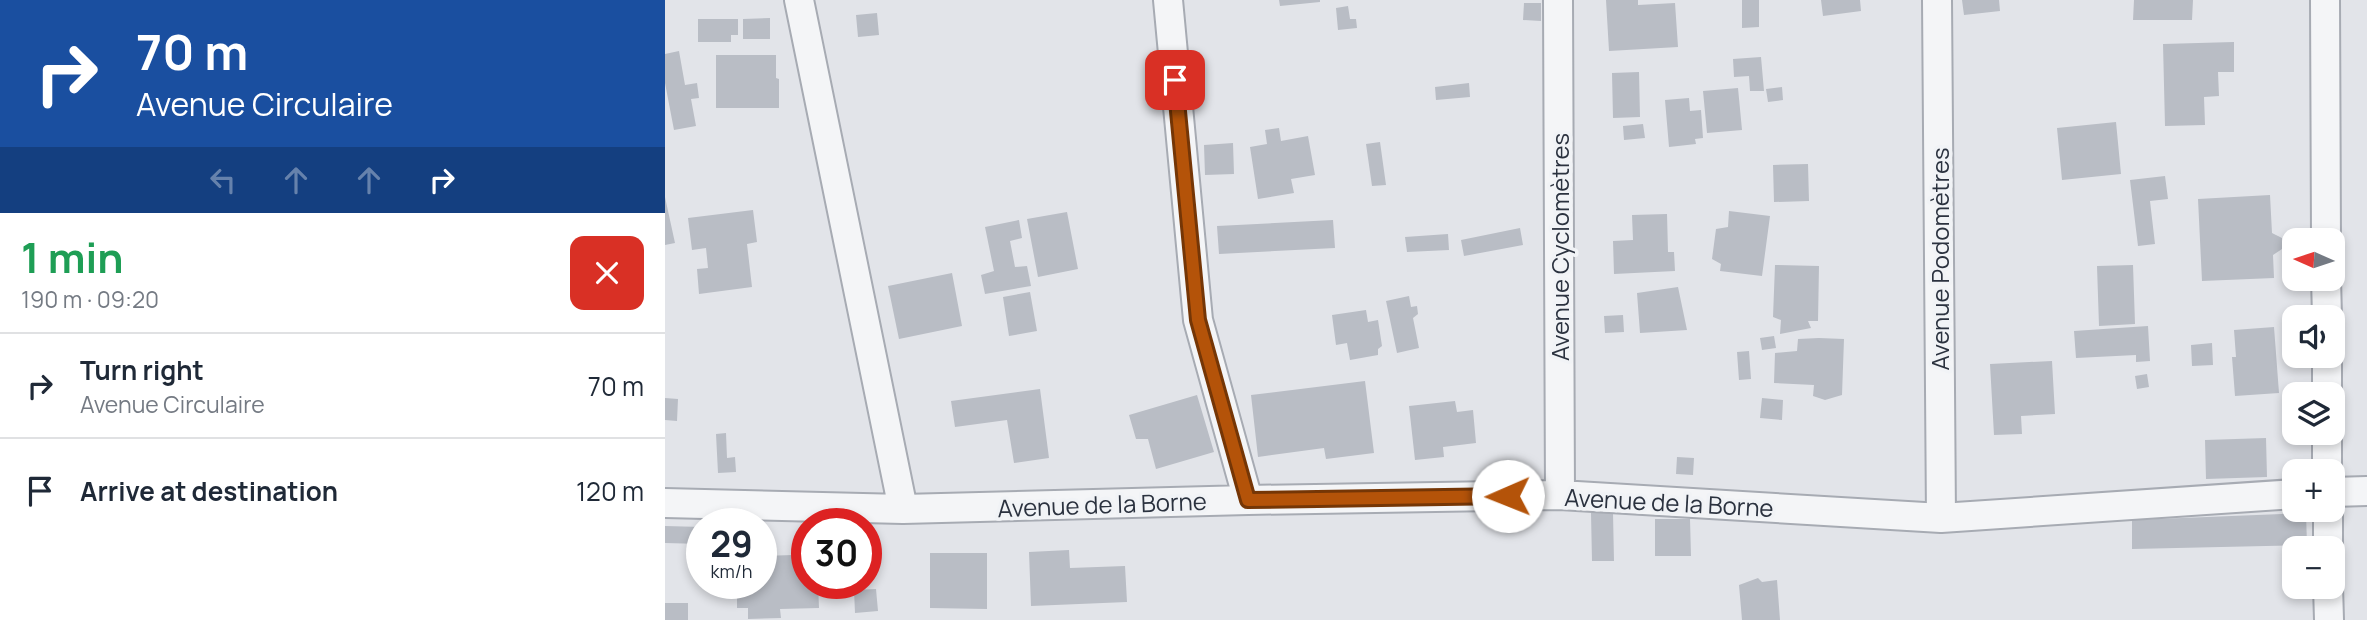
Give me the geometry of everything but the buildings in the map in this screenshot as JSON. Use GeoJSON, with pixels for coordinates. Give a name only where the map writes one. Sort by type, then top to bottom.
{"type":"FeatureCollection","features":[{"type":"Feature","properties":{"kind":"street"},"geometry":{"type":"LineString","coordinates":[[799,0],[903,509]]}},
{"type":"Feature","properties":{"kind":"street"},"geometry":{"type":"LineString","coordinates":[[1167,0],[1198,320],[1248,500]]}},
{"type":"Feature","properties":{"kind":"street","name":"Avenue Cyclomètres"},"geometry":{"type":"LineString","coordinates":[[1558,0],[1560,495]]}},
{"type":"Feature","properties":{"kind":"street","name":"Avenue Podomètres"},"geometry":{"type":"LineString","coordinates":[[1937,0],[1941,519]]}},
{"type":"Feature","properties":{"kind":"street"},"geometry":{"type":"LineString","coordinates":[[2325,0],[2326,228]]}},
{"type":"Feature","properties":{"kind":"street"},"geometry":{"type":"LineString","coordinates":[[2345,492],[2367,491]]}},
{"type":"Feature","properties":{"kind":"street","name":"Avenue de la Borne"},"geometry":{"type":"LineString","coordinates":[[665,503],[903,509],[1560,495],[1941,519],[2282,495]]}},
{"type":"Feature","properties":{"kind":"street"},"geometry":{"type":"LineString","coordinates":[[2328,599],[2329,620]]}},
{"type":"Feature","properties":{"kind":"route"},"geometry":{"type":"LineString","coordinates":[[1175,80],[1198,320],[1248,500],[1508,496]]}}]}
